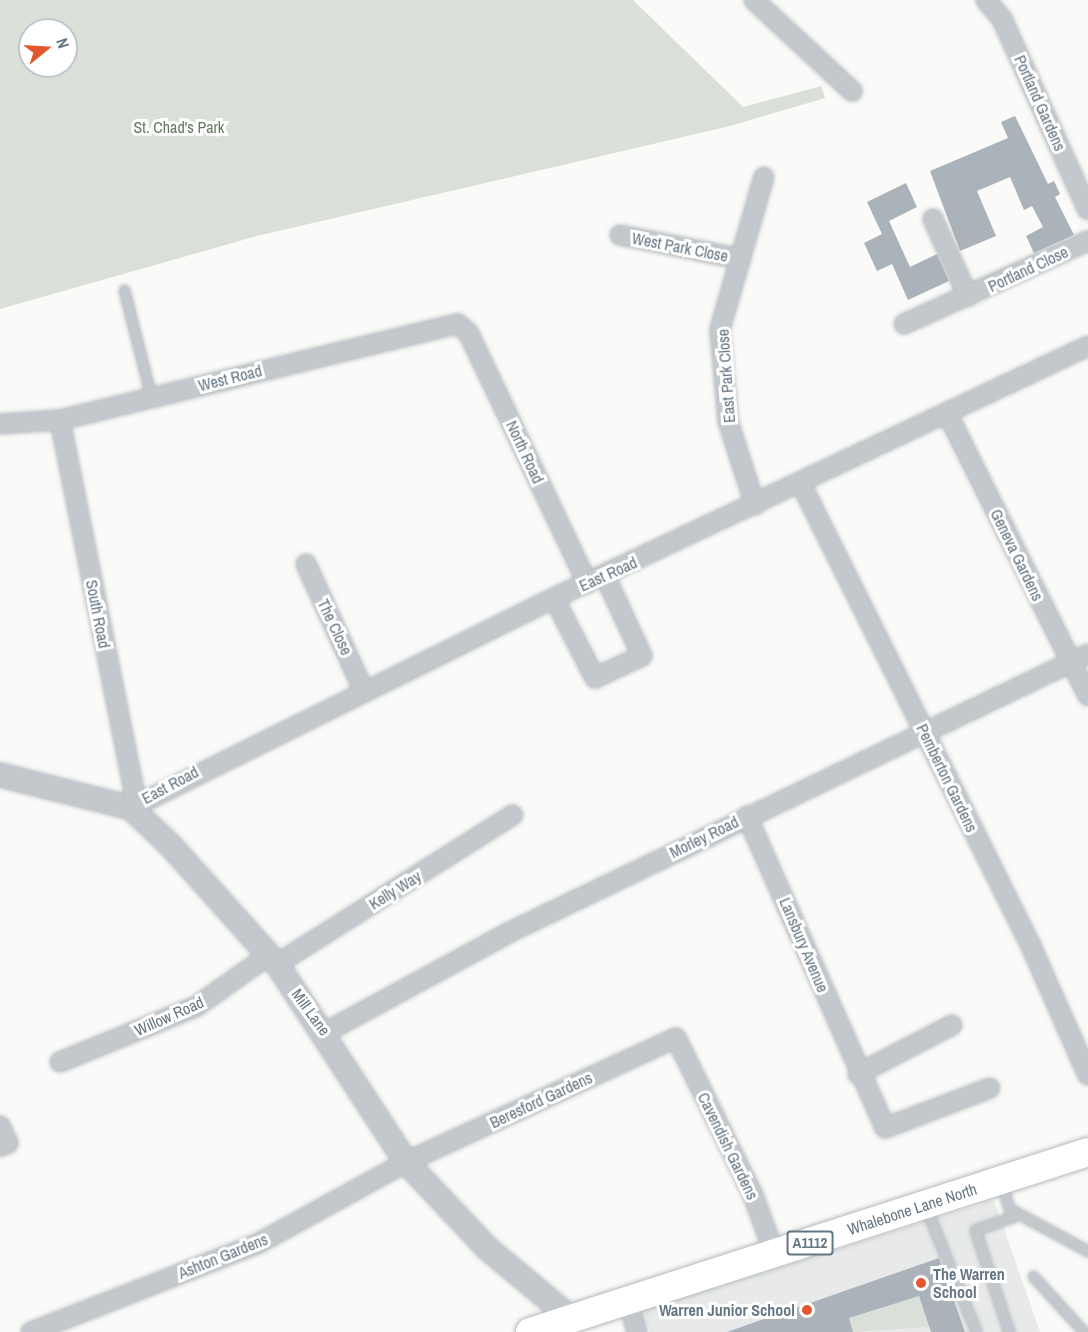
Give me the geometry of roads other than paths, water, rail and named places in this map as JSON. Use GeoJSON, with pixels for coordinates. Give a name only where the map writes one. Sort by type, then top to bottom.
{"type":"FeatureCollection","features":[{"type":"Feature","properties":{"kind":"main road","name":"Whalebone Lane North"},"geometry":{"type":"LineString","coordinates":[[530,1332],[775,1255],[928,1213],[1001,1179],[1088,1152]]}},
{"type":"Feature","properties":{"kind":"street"},"geometry":{"type":"LineString","coordinates":[[754,0],[852,91]]}},
{"type":"Feature","properties":{"kind":"street","name":"Portland Gardens"},"geometry":{"type":"LineString","coordinates":[[986,0],[1002,19],[1088,210]]}},
{"type":"Feature","properties":{"kind":"street","name":"East Park Close"},"geometry":{"type":"LineString","coordinates":[[755,505],[728,421],[720,329],[764,177]]}},
{"type":"Feature","properties":{"kind":"street","name":"Portland Close"},"geometry":{"type":"LineString","coordinates":[[933,219],[969,296]]}},
{"type":"Feature","properties":{"kind":"street","name":"West Park Close"},"geometry":{"type":"LineString","coordinates":[[620,235],[741,259]]}},
{"type":"Feature","properties":{"kind":"street","name":"Portland Close"},"geometry":{"type":"LineString","coordinates":[[904,324],[1088,241]]}},
{"type":"Feature","properties":{"kind":"street","name":"West Road"},"geometry":{"type":"LineString","coordinates":[[0,423],[60,420],[458,324]]}},
{"type":"Feature","properties":{"kind":"street","name":"North Road"},"geometry":{"type":"LineString","coordinates":[[458,324],[469,334],[587,584]]}},
{"type":"Feature","properties":{"kind":"street","name":"East Road"},"geometry":{"type":"LineString","coordinates":[[131,807],[554,598],[605,576],[1088,346]]}},
{"type":"Feature","properties":{"kind":"street","name":"Geneva Gardens"},"geometry":{"type":"LineString","coordinates":[[948,413],[1088,696]]}},
{"type":"Feature","properties":{"kind":"street","name":"South Road"},"geometry":{"type":"LineString","coordinates":[[60,420],[134,789],[131,807]]}},
{"type":"Feature","properties":{"kind":"street","name":"Pemberton Gardens"},"geometry":{"type":"LineString","coordinates":[[800,482],[926,736],[1088,1076]]}},
{"type":"Feature","properties":{"kind":"street","name":"The Close"},"geometry":{"type":"LineString","coordinates":[[306,564],[364,691]]}},
{"type":"Feature","properties":{"kind":"street"},"geometry":{"type":"LineString","coordinates":[[554,598],[595,678],[642,656],[605,576]]}},
{"type":"Feature","properties":{"kind":"street","name":"Morley Road"},"geometry":{"type":"LineString","coordinates":[[326,1032],[510,932],[747,816],[926,736],[1088,654]]}},
{"type":"Feature","properties":{"kind":"street"},"geometry":{"type":"LineString","coordinates":[[0,775],[131,807]]}},
{"type":"Feature","properties":{"kind":"street","name":"Mill Lane"},"geometry":{"type":"LineString","coordinates":[[131,807],[199,873],[273,959],[326,1032],[406,1162],[487,1248],[573,1320]]}},
{"type":"Feature","properties":{"kind":"street","name":"Kelly Way"},"geometry":{"type":"LineString","coordinates":[[273,959],[513,815]]}},
{"type":"Feature","properties":{"kind":"street","name":"Lansbury Avenue"},"geometry":{"type":"LineString","coordinates":[[747,816],[858,1074],[885,1128],[990,1088]]}},
{"type":"Feature","properties":{"kind":"street","name":"Willow Road"},"geometry":{"type":"LineString","coordinates":[[60,1062],[197,1006],[273,959]]}},
{"type":"Feature","properties":{"kind":"street"},"geometry":{"type":"LineString","coordinates":[[858,1074],[952,1025]]}},
{"type":"Feature","properties":{"kind":"street","name":"Beresford Gardens"},"geometry":{"type":"LineString","coordinates":[[406,1162],[676,1038]]}},
{"type":"Feature","properties":{"kind":"street","name":"Cavendish Gardens"},"geometry":{"type":"LineString","coordinates":[[676,1038],[753,1195],[775,1255]]}},
{"type":"Feature","properties":{"kind":"street"},"geometry":{"type":"LineString","coordinates":[[0,1126],[4,1145]]}},
{"type":"Feature","properties":{"kind":"street","name":"Ashton Gardens"},"geometry":{"type":"LineString","coordinates":[[31,1332],[257,1244],[406,1162]]}},
{"type":"Feature","properties":{"kind":"street"},"geometry":{"type":"LineString","coordinates":[[628,1302],[637,1332]]}},
{"type":"Feature","properties":{"kind":"lane"},"geometry":{"type":"LineString","coordinates":[[124,290],[151,397]]}},
{"type":"Feature","properties":{"kind":"lane"},"geometry":{"type":"LineString","coordinates":[[1001,1179],[1012,1217],[975,1230],[1009,1332]]}},
{"type":"Feature","properties":{"kind":"lane"},"geometry":{"type":"LineString","coordinates":[[1010,1209],[1088,1251]]}},
{"type":"Feature","properties":{"kind":"lane"},"geometry":{"type":"LineString","coordinates":[[928,1213],[976,1332]]}},
{"type":"Feature","properties":{"kind":"lane"},"geometry":{"type":"LineString","coordinates":[[1033,1276],[1084,1332]]}},
{"type":"Feature","properties":{"kind":"place","name":"The Warren School"},"geometry":{"type":"Point","coordinates":[921,1283]}},
{"type":"Feature","properties":{"kind":"place","name":"Warren Junior School"},"geometry":{"type":"Point","coordinates":[807,1310]}},
{"type":"Feature","properties":{"kind":"park label","name":"St. Chad's Park"},"geometry":{"type":"Point","coordinates":[179,127]}}]}
